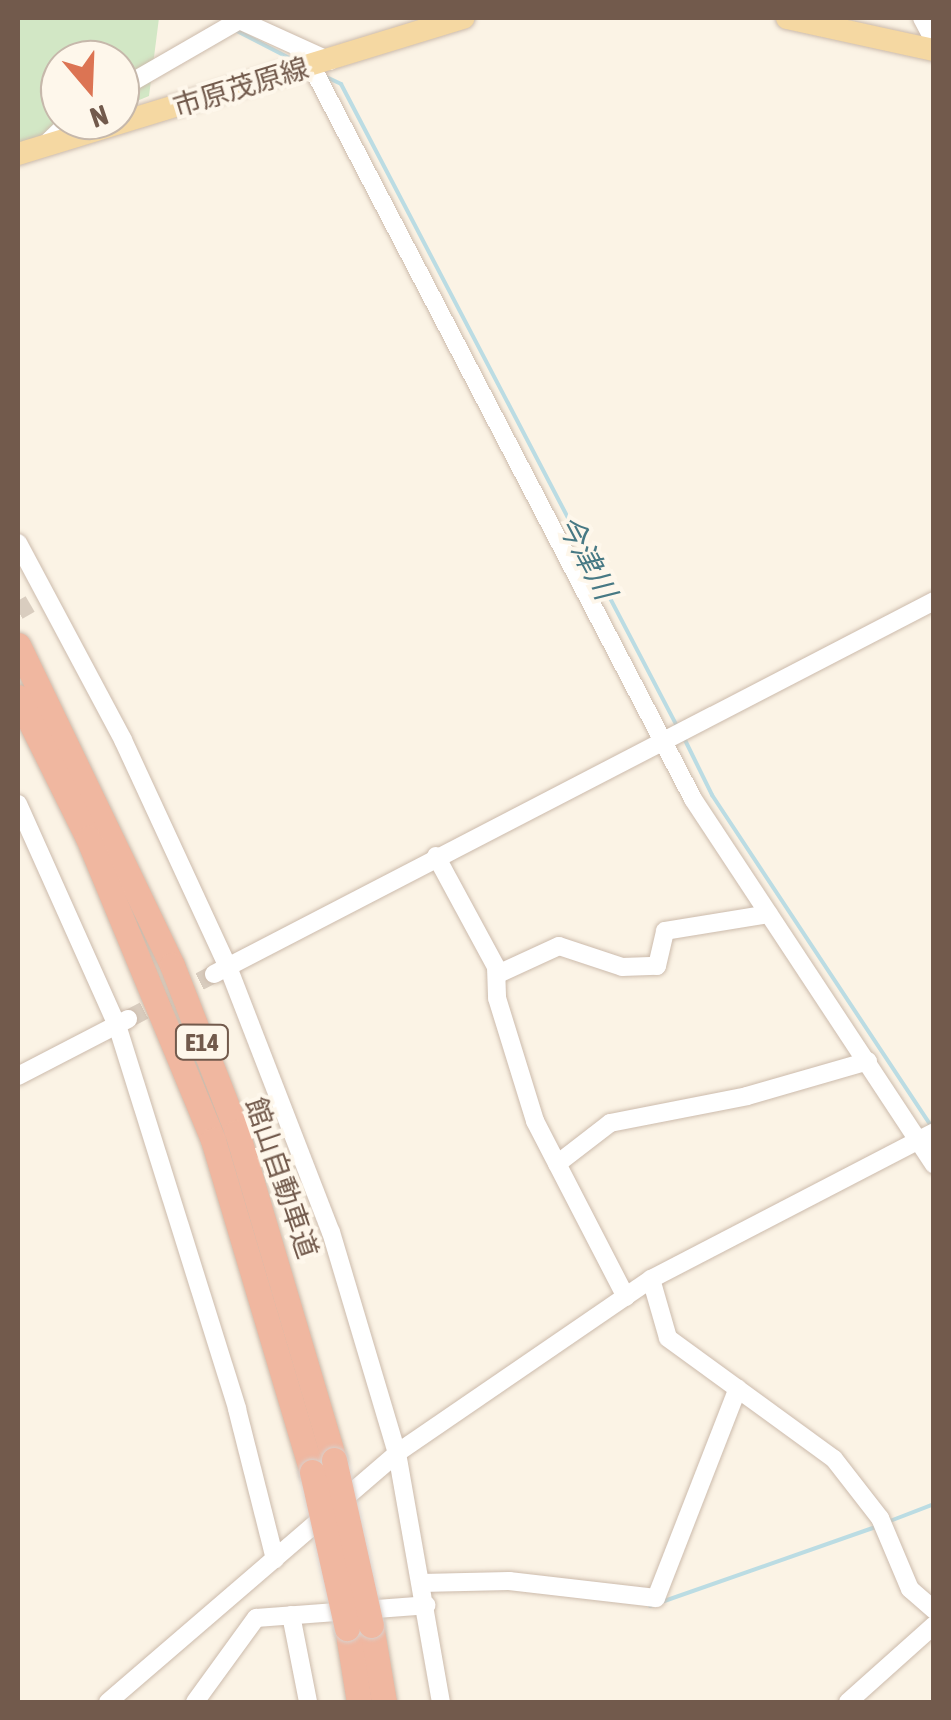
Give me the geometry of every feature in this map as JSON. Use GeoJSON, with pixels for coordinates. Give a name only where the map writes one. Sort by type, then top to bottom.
{"type":"FeatureCollection","features":[{"type":"Feature","properties":{"kind":"highway","name":"館山自動車道"},"geometry":{"type":"LineString","coordinates":[[18,645],[110,827],[186,1002],[282,1273],[359,1626],[384,1702]]}},
{"type":"Feature","properties":{"kind":"highway","name":"館山自動車道"},"geometry":{"type":"LineString","coordinates":[[18,697],[148,975],[213,1140],[324,1466]]}},
{"type":"Feature","properties":{"kind":"highway","name":"館山自動車道"},"geometry":{"type":"LineString","coordinates":[[359,1626],[359,1702]]}},
{"type":"Feature","properties":{"kind":"main road","name":"市原茂原線"},"geometry":{"type":"LineString","coordinates":[[18,154],[313,66],[433,22],[464,18]]}},
{"type":"Feature","properties":{"kind":"main road"},"geometry":{"type":"LineString","coordinates":[[787,18],[934,50]]}},
{"type":"Feature","properties":{"kind":"street"},"geometry":{"type":"LineString","coordinates":[[922,18],[934,41]]}},
{"type":"Feature","properties":{"kind":"street"},"geometry":{"type":"LineString","coordinates":[[140,76],[235,20],[313,66],[664,740],[769,914],[868,1061],[927,1135],[934,1165]]}},
{"type":"Feature","properties":{"kind":"street"},"geometry":{"type":"LineString","coordinates":[[44,146],[50,140]]}},
{"type":"Feature","properties":{"kind":"street"},"geometry":{"type":"LineString","coordinates":[[18,543],[47,593],[221,971],[331,1232],[396,1453],[427,1605],[441,1702]]}},
{"type":"Feature","properties":{"kind":"street"},"geometry":{"type":"LineString","coordinates":[[30,604],[47,593]]}},
{"type":"Feature","properties":{"kind":"street"},"geometry":{"type":"LineString","coordinates":[[221,971],[436,856],[934,601]]}},
{"type":"Feature","properties":{"kind":"street"},"geometry":{"type":"LineString","coordinates":[[18,804],[123,1022],[232,1392],[275,1559]]}},
{"type":"Feature","properties":{"kind":"street"},"geometry":{"type":"LineString","coordinates":[[436,856],[498,974],[510,1044],[556,1164],[626,1297]]}},
{"type":"Feature","properties":{"kind":"street"},"geometry":{"type":"LineString","coordinates":[[498,974],[559,946],[622,967],[657,966],[665,931],[769,914]]}},
{"type":"Feature","properties":{"kind":"street"},"geometry":{"type":"LineString","coordinates":[[18,1076],[123,1022]]}},
{"type":"Feature","properties":{"kind":"street"},"geometry":{"type":"LineString","coordinates":[[556,1164],[610,1123],[746,1096],[868,1061]]}},
{"type":"Feature","properties":{"kind":"street"},"geometry":{"type":"LineString","coordinates":[[108,1702],[396,1453],[651,1279],[927,1135]]}},
{"type":"Feature","properties":{"kind":"street"},"geometry":{"type":"LineString","coordinates":[[651,1279],[668,1338],[738,1388],[857,1484],[902,1578],[934,1610]]}},
{"type":"Feature","properties":{"kind":"street"},"geometry":{"type":"LineString","coordinates":[[421,1582],[509,1581],[656,1598],[738,1388]]}},
{"type":"Feature","properties":{"kind":"street"},"geometry":{"type":"LineString","coordinates":[[238,1590],[256,1618]]}},
{"type":"Feature","properties":{"kind":"street"},"geometry":{"type":"LineString","coordinates":[[194,1702],[256,1618],[427,1605]]}},
{"type":"Feature","properties":{"kind":"street"},"geometry":{"type":"LineString","coordinates":[[291,1615],[308,1702]]}},
{"type":"Feature","properties":{"kind":"street"},"geometry":{"type":"LineString","coordinates":[[848,1702],[934,1625]]}},
{"type":"Feature","properties":{"kind":"green space"},"geometry":{"type":"Polygon","coordinates":[[[18,18],[159,18],[149,96],[140,100],[140,40],[40,40],[40,139],[18,148],[18,18]]]}},
{"type":"Feature","properties":{"kind":"waterway","name":"今津川"},"geometry":{"type":"LineString","coordinates":[[235,30],[293,60]]}},
{"type":"Feature","properties":{"kind":"waterway","name":"今津川"},"geometry":{"type":"LineString","coordinates":[[324,76],[341,84],[678,728]]}},
{"type":"Feature","properties":{"kind":"waterway","name":"今津川"},"geometry":{"type":"LineString","coordinates":[[683,736],[712,795],[932,1128]]}},
{"type":"Feature","properties":{"kind":"waterway"},"geometry":{"type":"LineString","coordinates":[[890,1521],[934,1504]]}},
{"type":"Feature","properties":{"kind":"waterway"},"geometry":{"type":"LineString","coordinates":[[650,1606],[876,1527]]}},
{"type":"Feature","properties":{"kind":"tunnel"},"geometry":{"type":"LineString","coordinates":[[18,611],[30,604]]}},
{"type":"Feature","properties":{"kind":"tunnel"},"geometry":{"type":"LineString","coordinates":[[128,1019],[214,974]]}}]}
